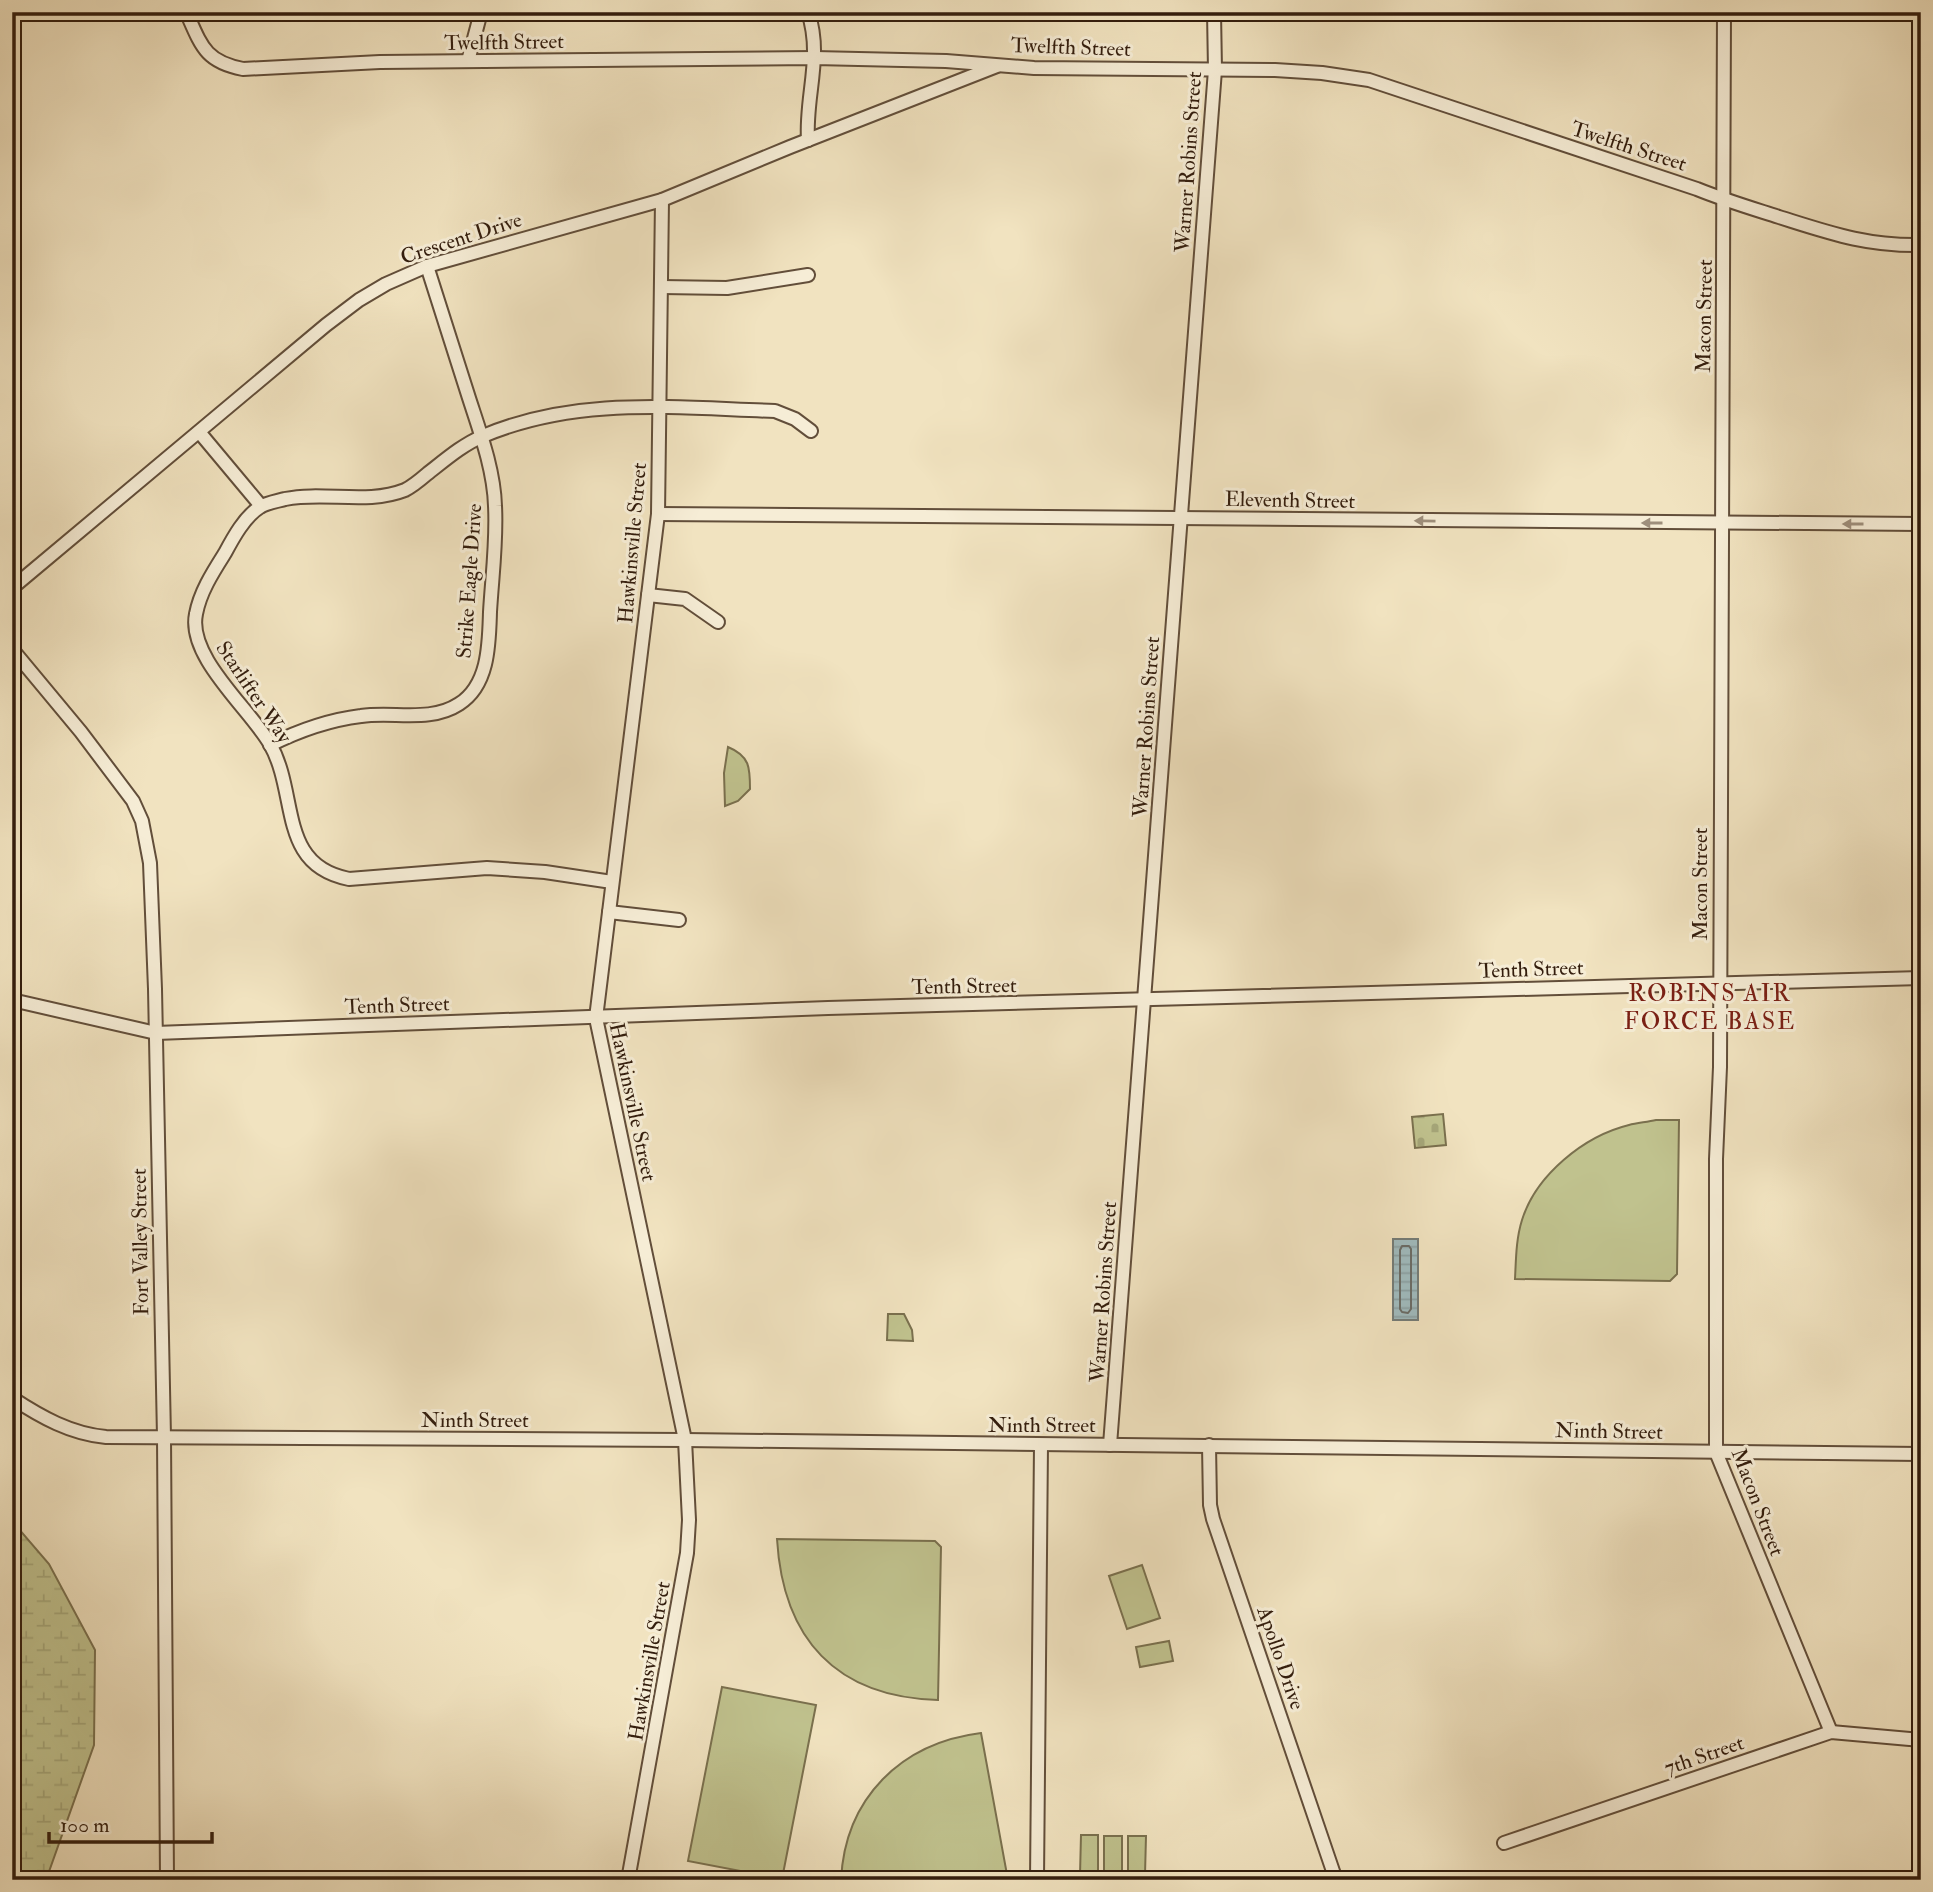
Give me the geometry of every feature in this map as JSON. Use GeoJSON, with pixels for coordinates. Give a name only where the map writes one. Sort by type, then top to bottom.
{"type":"FeatureCollection","features":[{"type":"Feature","properties":{"kind":"street"},"geometry":{"type":"LineString","coordinates":[[468,61],[481,12]]}},
{"type":"Feature","properties":{"kind":"street"},"geometry":{"type":"LineString","coordinates":[[807,140],[806,120],[815,58],[814,29],[808,12]]}},
{"type":"Feature","properties":{"kind":"street","name":"Warner Robins Street"},"geometry":{"type":"LineString","coordinates":[[1110,1445],[1215,70],[1214,12]]}},
{"type":"Feature","properties":{"kind":"street","name":"Macon Street"},"geometry":{"type":"LineString","coordinates":[[1724,12],[1716,1452],[1831,1732]]}},
{"type":"Feature","properties":{"kind":"street","name":"Twelfth Street"},"geometry":{"type":"LineString","coordinates":[[190,14],[201,47],[209,56],[223,65],[243,69],[380,62],[815,58],[1034,68],[1322,73],[1369,80],[1724,200],[1862,242],[1921,245]]}},
{"type":"Feature","properties":{"kind":"street","name":"Crescent Drive"},"geometry":{"type":"LineString","coordinates":[[12,588],[327,325],[359,300],[386,284],[426,266],[662,200],[1000,65]]}},
{"type":"Feature","properties":{"kind":"street","name":"Hawkinsville Street"},"geometry":{"type":"LineString","coordinates":[[628,1880],[687,1553],[689,1510],[685,1440],[596,1018],[658,514],[662,200]]}},
{"type":"Feature","properties":{"kind":"street","name":"Strike Eagle Drive"},"geometry":{"type":"LineString","coordinates":[[270,744],[300,730],[331,721],[363,716],[414,716],[445,711],[461,703],[480,680],[487,657],[495,524],[493,487],[481,437],[426,266]]}},
{"type":"Feature","properties":{"kind":"street"},"geometry":{"type":"LineString","coordinates":[[662,287],[727,288],[808,275]]}},
{"type":"Feature","properties":{"kind":"street"},"geometry":{"type":"LineString","coordinates":[[200,433],[261,506],[307,496],[390,495],[409,488],[461,447],[481,437],[509,426],[590,408],[775,411],[795,419],[811,431]]}},
{"type":"Feature","properties":{"kind":"street","name":"Starlifter Way"},"geometry":{"type":"LineString","coordinates":[[261,506],[230,544],[204,588],[195,617],[197,641],[206,659],[270,744],[283,776],[298,843],[309,860],[331,875],[349,878],[487,869],[545,872],[612,882]]}},
{"type":"Feature","properties":{"kind":"street","name":"Eleventh Street"},"geometry":{"type":"LineString","coordinates":[[658,514],[1921,524]]}},
{"type":"Feature","properties":{"kind":"street"},"geometry":{"type":"LineString","coordinates":[[648,595],[685,599],[718,622]]}},
{"type":"Feature","properties":{"kind":"street","name":"Fort Valley Street"},"geometry":{"type":"LineString","coordinates":[[12,649],[108,766],[133,801],[142,821],[151,871],[164,1437],[167,1880]]}},
{"type":"Feature","properties":{"kind":"street"},"geometry":{"type":"LineString","coordinates":[[609,912],[679,920]]}},
{"type":"Feature","properties":{"kind":"street","name":"Tenth Street"},"geometry":{"type":"LineString","coordinates":[[12,1000],[156,1033],[828,1008],[1921,978]]}},
{"type":"Feature","properties":{"kind":"street"},"geometry":{"type":"LineString","coordinates":[[12,1398],[41,1417],[84,1436],[164,1437]]}},
{"type":"Feature","properties":{"kind":"street","name":"Ninth Street"},"geometry":{"type":"LineString","coordinates":[[164,1437],[1209,1445],[1921,1454]]}},
{"type":"Feature","properties":{"kind":"street"},"geometry":{"type":"LineString","coordinates":[[1037,1880],[1041,1445]]}},
{"type":"Feature","properties":{"kind":"street","name":"Apollo Drive"},"geometry":{"type":"LineString","coordinates":[[1209,1445],[1210,1505],[1213,1519],[1336,1880]]}},
{"type":"Feature","properties":{"kind":"street","name":"7th Street"},"geometry":{"type":"LineString","coordinates":[[1504,1843],[1831,1732],[1921,1740]]}},
{"type":"Feature","properties":{"kind":"green space"},"geometry":{"type":"Polygon","coordinates":[[[1520,12],[1614,12],[1591,18],[1567,19],[1520,12]]]}},
{"type":"Feature","properties":{"kind":"green space"},"geometry":{"type":"Polygon","coordinates":[[[728,747],[745,759],[750,775],[750,789],[738,801],[725,806],[724,773],[728,747]]]}},
{"type":"Feature","properties":{"kind":"green space"},"geometry":{"type":"Polygon","coordinates":[[[1443,1114],[1446,1145],[1415,1148],[1412,1117],[1443,1114]]]}},
{"type":"Feature","properties":{"kind":"green space"},"geometry":{"type":"Polygon","coordinates":[[[1656,1120],[1679,1120],[1677,1274],[1670,1281],[1515,1279],[1517,1242],[1522,1220],[1529,1203],[1550,1173],[1595,1138],[1612,1130],[1656,1120]]]}},
{"type":"Feature","properties":{"kind":"green space"},"geometry":{"type":"Polygon","coordinates":[[[888,1314],[904,1314],[912,1330],[913,1341],[887,1340],[888,1314]]]}},
{"type":"Feature","properties":{"kind":"green space"},"geometry":{"type":"Polygon","coordinates":[[[12,1521],[49,1564],[95,1650],[94,1745],[46,1880],[12,1880],[12,1521]]]}},
{"type":"Feature","properties":{"kind":"green space"},"geometry":{"type":"Polygon","coordinates":[[[777,1539],[935,1541],[941,1547],[938,1700],[902,1696],[871,1688],[844,1674],[822,1656],[804,1633],[790,1606],[781,1575],[777,1539]]]}},
{"type":"Feature","properties":{"kind":"green space"},"geometry":{"type":"Polygon","coordinates":[[[1142,1565],[1160,1618],[1127,1629],[1109,1576],[1142,1565]]]}},
{"type":"Feature","properties":{"kind":"green space"},"geometry":{"type":"Polygon","coordinates":[[[1169,1641],[1173,1661],[1140,1667],[1136,1647],[1169,1641]]]}},
{"type":"Feature","properties":{"kind":"green space"},"geometry":{"type":"Polygon","coordinates":[[[722,1687],[816,1705],[782,1879],[688,1861],[722,1687]]]}},
{"type":"Feature","properties":{"kind":"green space"},"geometry":{"type":"Polygon","coordinates":[[[981,1733],[1008,1880],[841,1880],[845,1851],[853,1824],[882,1779],[903,1762],[926,1749],[952,1739],[981,1733]]]}},
{"type":"Feature","properties":{"kind":"green space"},"geometry":{"type":"Polygon","coordinates":[[[1081,1835],[1098,1835],[1098,1875],[1080,1875],[1081,1835]]]}},
{"type":"Feature","properties":{"kind":"green space"},"geometry":{"type":"Polygon","coordinates":[[[1104,1836],[1122,1836],[1122,1875],[1104,1875],[1104,1836]]]}},
{"type":"Feature","properties":{"kind":"green space"},"geometry":{"type":"Polygon","coordinates":[[[1128,1836],[1146,1836],[1145,1875],[1128,1875],[1128,1836]]]}},
{"type":"Feature","properties":{"kind":"water"},"geometry":{"type":"Polygon","coordinates":[[[1393,1239],[1418,1239],[1418,1320],[1393,1320],[1393,1239]]]}},
{"type":"Feature","properties":{"kind":"district","name":"ROBINS AIR FORCE BASE"},"geometry":{"type":"Point","coordinates":[1710,1007]}}]}
